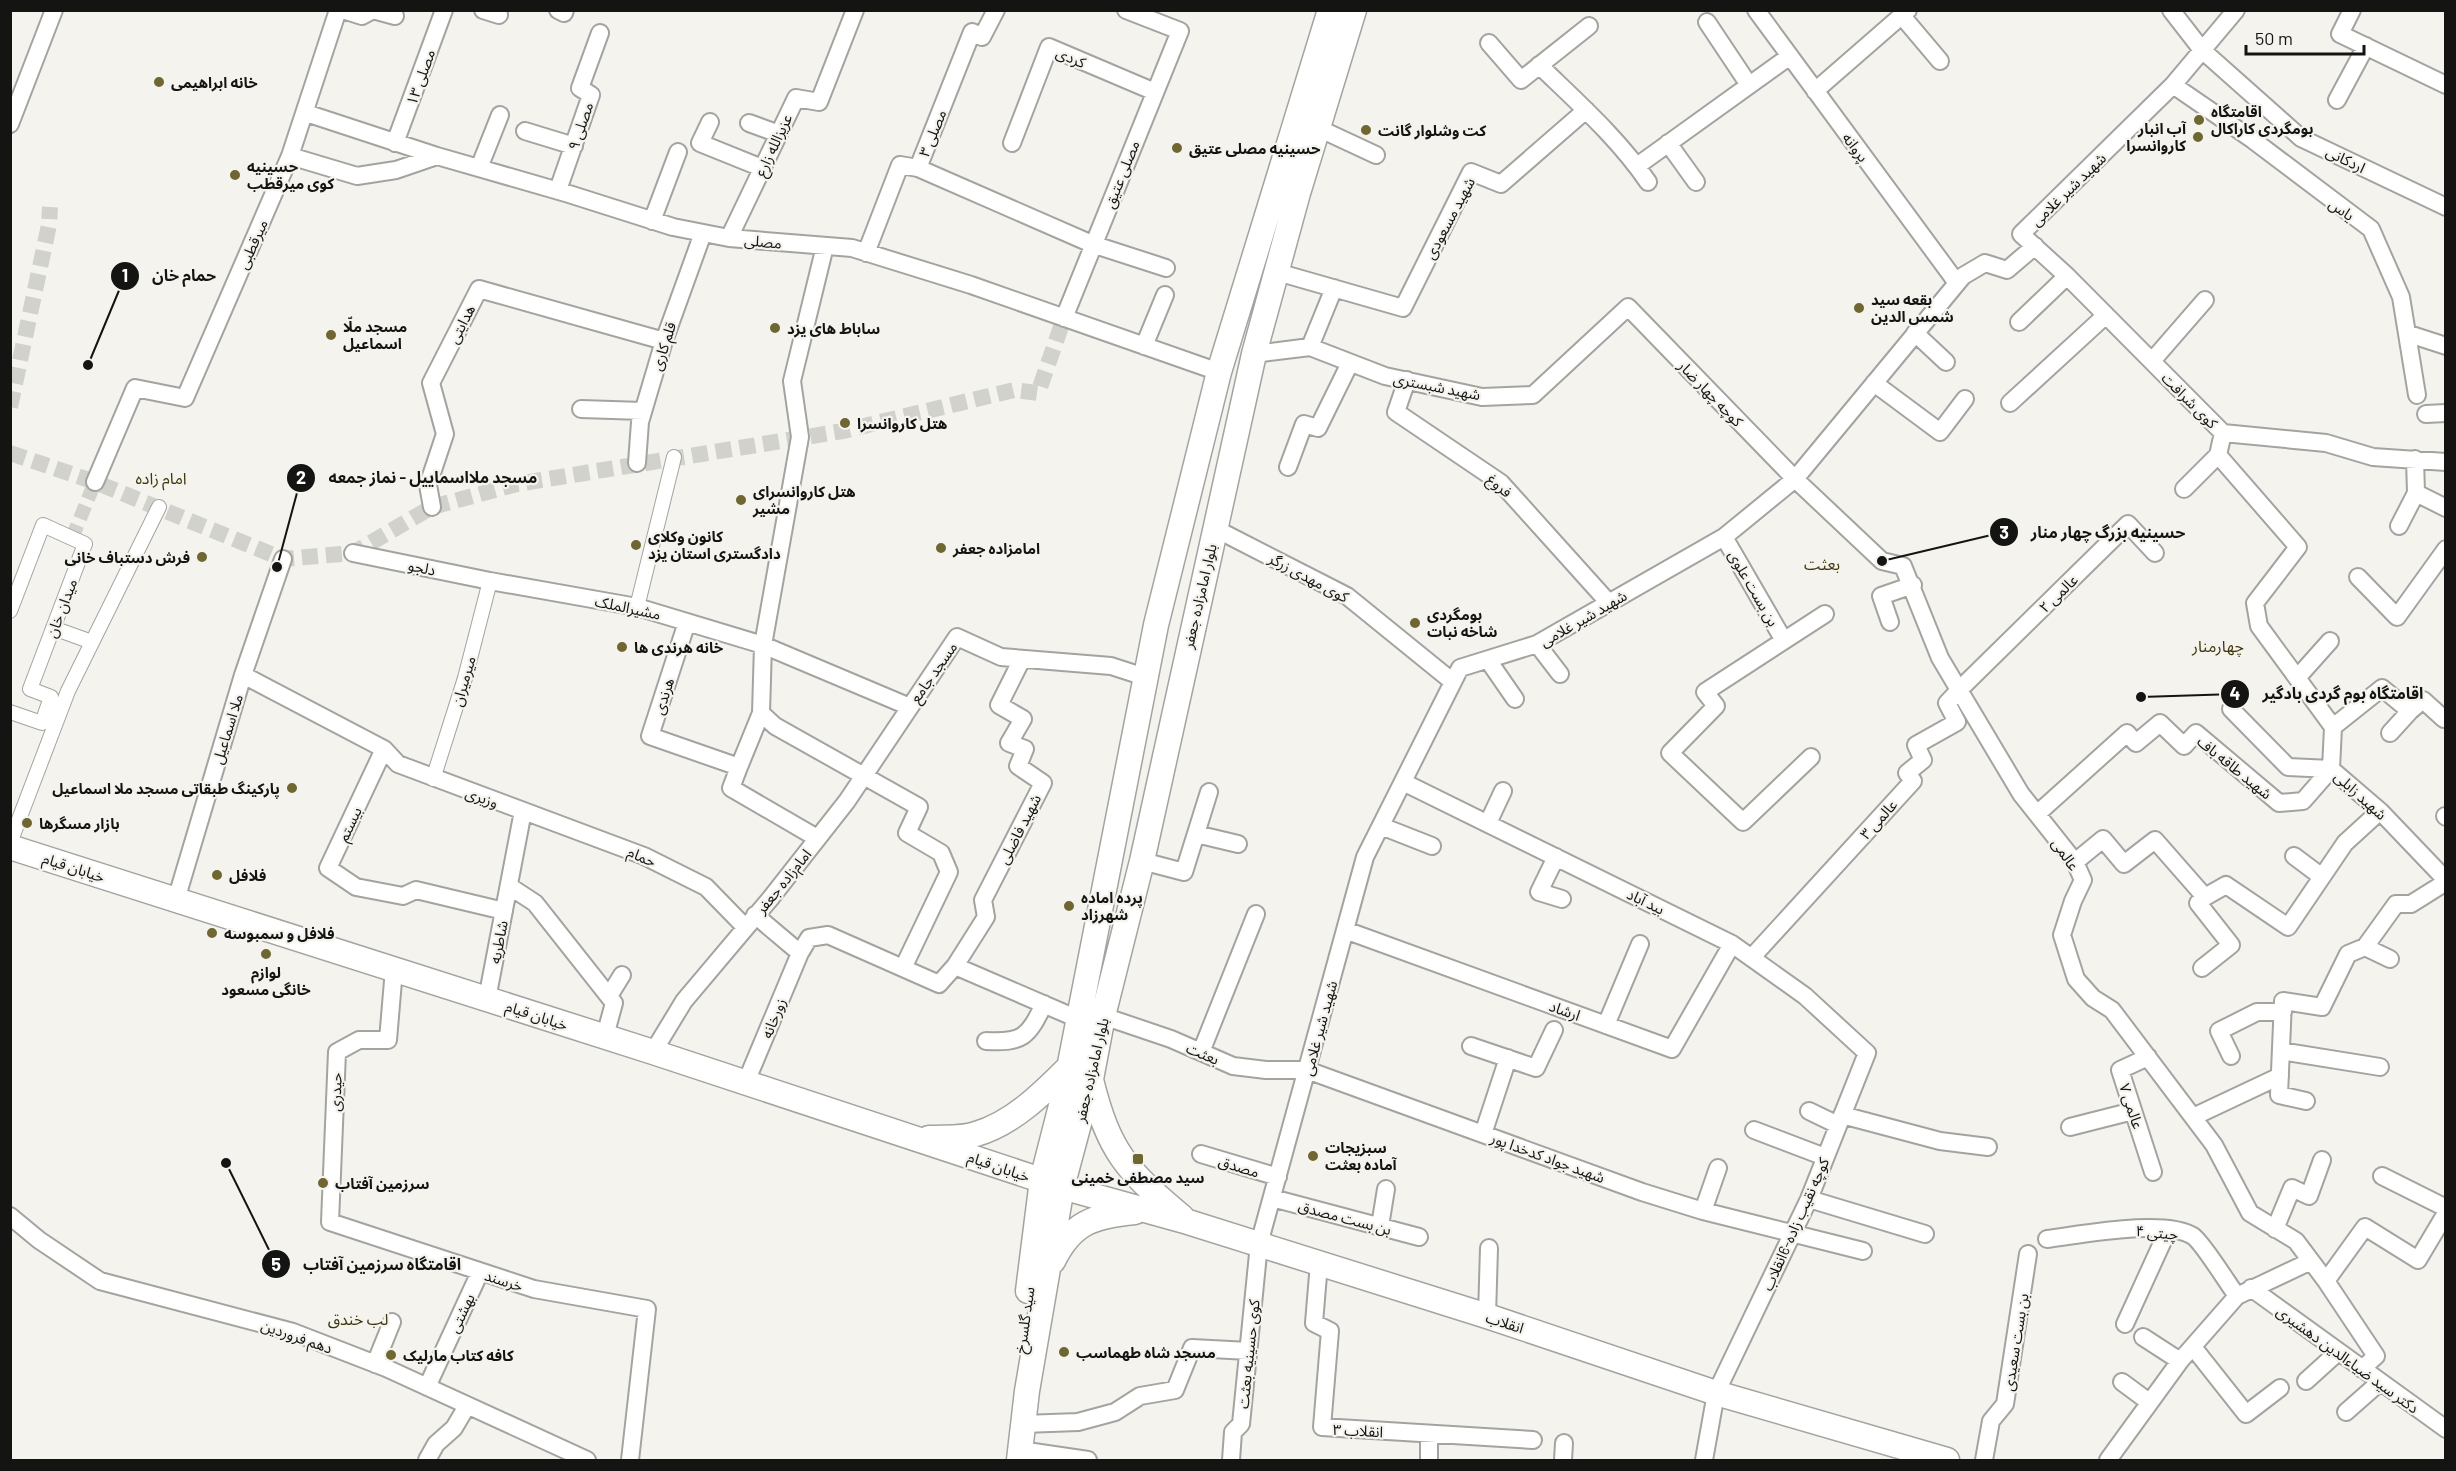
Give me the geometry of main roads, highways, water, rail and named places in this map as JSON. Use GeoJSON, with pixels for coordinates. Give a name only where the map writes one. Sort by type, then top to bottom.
{"type":"FeatureCollection","features":[{"type":"Feature","properties":{"kind":"main road","name":"بلوار امامزاده جعفر"},"geometry":{"type":"LineString","coordinates":[[1052,1184],[1103,1016],[1142,861],[1254,354],[1277,272],[1288,188],[1330,10]]}},
{"type":"Feature","properties":{"kind":"main road","name":"بلوار امامزاده جعفر"},"geometry":{"type":"LineString","coordinates":[[1080,1089],[1069,1067],[1078,1019],[1145,677],[1219,372],[1288,188],[1318,128],[1354,10]]}},
{"type":"Feature","properties":{"kind":"main road","name":"خیابان قیام"},"geometry":{"type":"LineString","coordinates":[[10,845],[605,1036],[1052,1184]]}},
{"type":"Feature","properties":{"kind":"main road"},"geometry":{"type":"LineString","coordinates":[[917,1138],[974,1135],[1008,1120],[1043,1093],[1069,1067]]}},
{"type":"Feature","properties":{"kind":"main road"},"geometry":{"type":"LineString","coordinates":[[1080,1089],[1100,1114],[1115,1150],[1142,1184],[1188,1222]]}},
{"type":"Feature","properties":{"kind":"main road","name":"انقلاب"},"geometry":{"type":"LineString","coordinates":[[1052,1184],[1188,1222],[1487,1316],[1716,1393],[1947,1461]]}},
{"type":"Feature","properties":{"kind":"main road","name":"سید گلسرخ"},"geometry":{"type":"LineString","coordinates":[[1015,1457],[1023,1424],[1046,1274],[1052,1184]]}},
{"type":"Feature","properties":{"kind":"main road","name":"سید گلسرخ"},"geometry":{"type":"LineString","coordinates":[[1015,1457],[1052,1184]]}},
{"type":"Feature","properties":{"kind":"main road"},"geometry":{"type":"LineString","coordinates":[[1046,1274],[1062,1241],[1087,1220],[1113,1214],[1148,1211]]}},
{"type":"Feature","properties":{"kind":"tunnel"},"geometry":{"type":"LineString","coordinates":[[10,407],[49,225],[50,207]]}},
{"type":"Feature","properties":{"kind":"tunnel"},"geometry":{"type":"LineString","coordinates":[[10,453],[95,482],[283,559],[353,553],[432,507],[517,484],[843,431],[1014,390],[1038,393],[1064,318]]}},
{"type":"Feature","properties":{"kind":"tunnel"},"geometry":{"type":"LineString","coordinates":[[72,538],[95,482]]}},
{"type":"Feature","properties":{"kind":"place","name":"خانه ابراهیمی"},"geometry":{"type":"Point","coordinates":[159,82]}},
{"type":"Feature","properties":{"kind":"place","name":"اقامتگاه بومگردی کاراکال"},"geometry":{"type":"Point","coordinates":[2199,120]}},
{"type":"Feature","properties":{"kind":"place","name":"کت وشلوار گانت"},"geometry":{"type":"Point","coordinates":[1366,130]}},
{"type":"Feature","properties":{"kind":"place","name":"آب انبار کاروانسرا"},"geometry":{"type":"Point","coordinates":[2198,137]}},
{"type":"Feature","properties":{"kind":"place","name":"حسینیه مصلی عتیق"},"geometry":{"type":"Point","coordinates":[1177,148]}},
{"type":"Feature","properties":{"kind":"place","name":"حسینیه کوی میرقطب"},"geometry":{"type":"Point","coordinates":[235,175]}},
{"type":"Feature","properties":{"kind":"place","name":"بقعه سید شمس الدین"},"geometry":{"type":"Point","coordinates":[1859,308]}},
{"type":"Feature","properties":{"kind":"place","name":"ساباط های یزد"},"geometry":{"type":"Point","coordinates":[775,328]}},
{"type":"Feature","properties":{"kind":"place","name":"مسجد ملّا اسماعیل"},"geometry":{"type":"Point","coordinates":[331,335]}},
{"type":"Feature","properties":{"kind":"place","name":"حمام خان"},"geometry":{"type":"Point","coordinates":[88,365]}},
{"type":"Feature","properties":{"kind":"place","name":"هتل کاروانسرا"},"geometry":{"type":"Point","coordinates":[845,423]}},
{"type":"Feature","properties":{"kind":"place","name":"هتل کاروانسرای مشیر"},"geometry":{"type":"Point","coordinates":[741,500]}},
{"type":"Feature","properties":{"kind":"place","name":"کانون وکلای دادگستری استان یزد"},"geometry":{"type":"Point","coordinates":[636,545]}},
{"type":"Feature","properties":{"kind":"place","name":"امامزاده جعفر"},"geometry":{"type":"Point","coordinates":[941,548]}},
{"type":"Feature","properties":{"kind":"place","name":"فرش دستباف خانی"},"geometry":{"type":"Point","coordinates":[202,557]}},
{"type":"Feature","properties":{"kind":"place","name":"حسینیه بزرگ چهار منار"},"geometry":{"type":"Point","coordinates":[1882,561]}},
{"type":"Feature","properties":{"kind":"place","name":"مسجد ملااسماییل - نماز جمعه"},"geometry":{"type":"Point","coordinates":[277,567]}},
{"type":"Feature","properties":{"kind":"place","name":"بومگردی شاخه نبات"},"geometry":{"type":"Point","coordinates":[1415,623]}},
{"type":"Feature","properties":{"kind":"place","name":"خانه هرندی ها"},"geometry":{"type":"Point","coordinates":[622,647]}},
{"type":"Feature","properties":{"kind":"place","name":"اقامتگاه بوم گردی بادگیر"},"geometry":{"type":"Point","coordinates":[2141,697]}},
{"type":"Feature","properties":{"kind":"place","name":"پارکینگ طبقاتی مسجد ملا اسماعیل"},"geometry":{"type":"Point","coordinates":[292,788]}},
{"type":"Feature","properties":{"kind":"place","name":"بازار مسگرها"},"geometry":{"type":"Point","coordinates":[27,823]}},
{"type":"Feature","properties":{"kind":"place","name":"فلافل"},"geometry":{"type":"Point","coordinates":[217,875]}},
{"type":"Feature","properties":{"kind":"place","name":"پرده اماده شهرزاد"},"geometry":{"type":"Point","coordinates":[1069,906]}},
{"type":"Feature","properties":{"kind":"place","name":"فلافل و سمبوسه"},"geometry":{"type":"Point","coordinates":[212,933]}},
{"type":"Feature","properties":{"kind":"place","name":"لوازم خانگی مسعود"},"geometry":{"type":"Point","coordinates":[266,954]}},
{"type":"Feature","properties":{"kind":"place","name":"سبزیجات آماده بعثت"},"geometry":{"type":"Point","coordinates":[1313,1156]}},
{"type":"Feature","properties":{"kind":"place","name":"سید مصطفی خمینی"},"geometry":{"type":"Point","coordinates":[1138,1159]}},
{"type":"Feature","properties":{"kind":"place","name":"اقامتگاه سرزمین آفتاب"},"geometry":{"type":"Point","coordinates":[226,1163]}},
{"type":"Feature","properties":{"kind":"place","name":"سرزمین آفتاب"},"geometry":{"type":"Point","coordinates":[323,1183]}},
{"type":"Feature","properties":{"kind":"place","name":"مسجد شاه طهماسب"},"geometry":{"type":"Point","coordinates":[1064,1352]}},
{"type":"Feature","properties":{"kind":"place","name":"کافه کتاب مارلیک"},"geometry":{"type":"Point","coordinates":[391,1355]}},
{"type":"Feature","properties":{"kind":"district","name":"امام زاده"},"geometry":{"type":"Point","coordinates":[161,477]}},
{"type":"Feature","properties":{"kind":"district","name":"بعثت"},"geometry":{"type":"Point","coordinates":[1822,563]}},
{"type":"Feature","properties":{"kind":"district","name":"چهارمنار"},"geometry":{"type":"Point","coordinates":[2218,645]}},
{"type":"Feature","properties":{"kind":"district","name":"لب خندق"},"geometry":{"type":"Point","coordinates":[358,1318]}}]}
